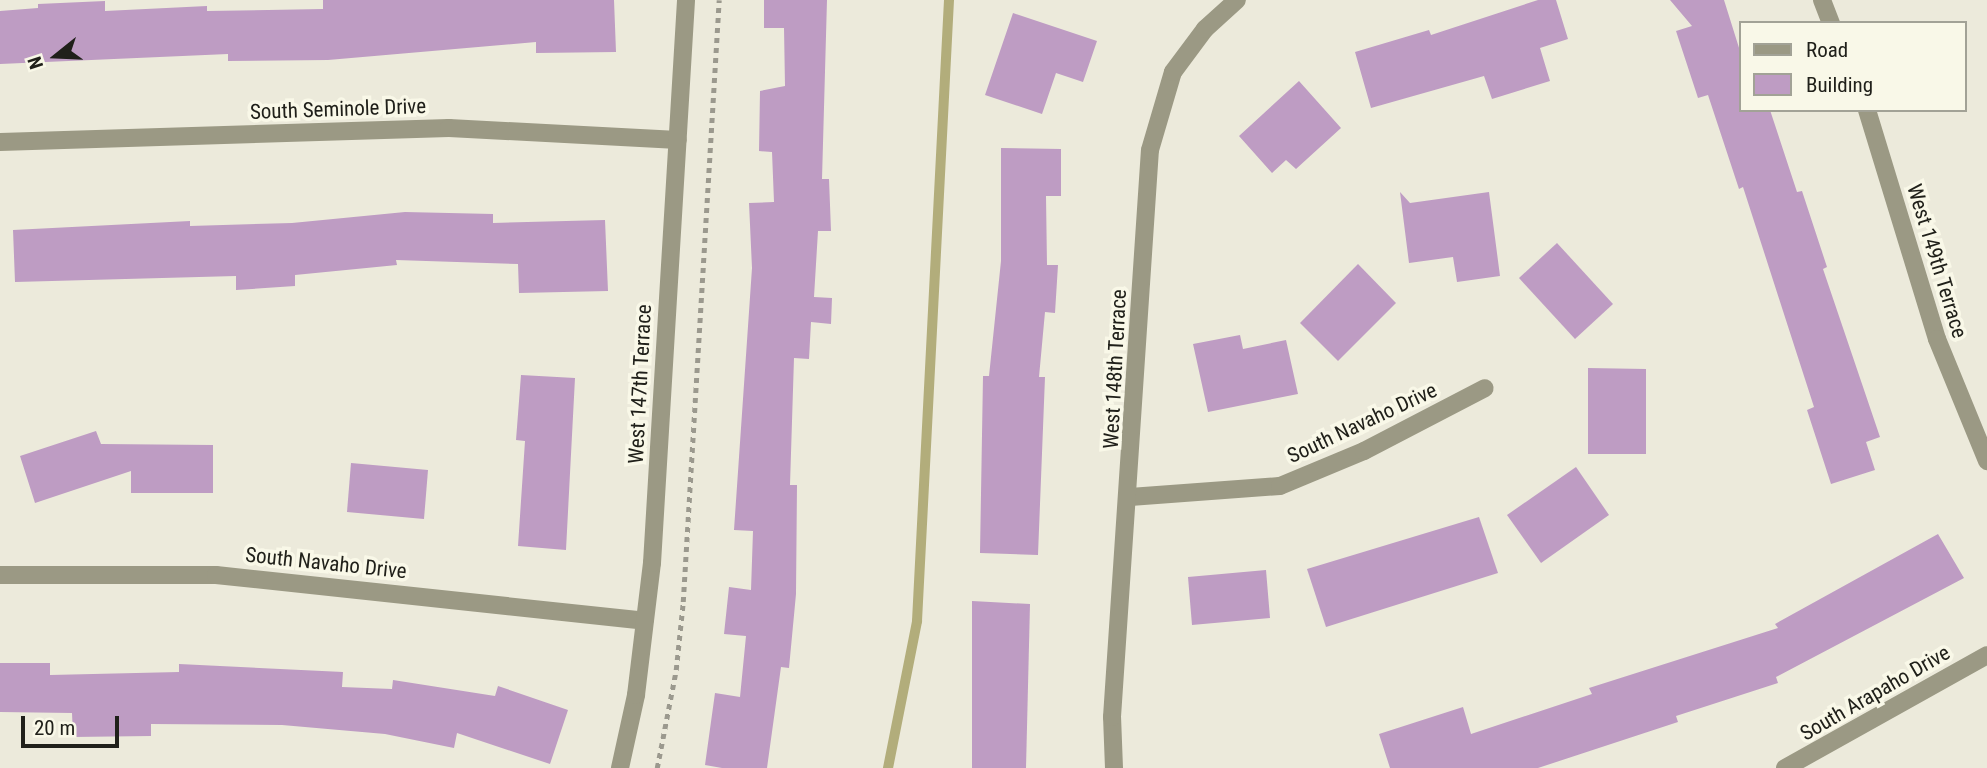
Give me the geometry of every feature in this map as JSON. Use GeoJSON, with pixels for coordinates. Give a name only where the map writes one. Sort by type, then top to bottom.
{"type":"FeatureCollection","features":[{"type":"Feature","properties":{"kind":"street","name":"West 147th Terrace"},"geometry":{"type":"LineString","coordinates":[[620,768],[636,695],[645,621],[686,0]]}},
{"type":"Feature","properties":{"kind":"street","name":"West 148th Terrace"},"geometry":{"type":"LineString","coordinates":[[1114,768],[1112,717],[1130,497],[1150,150],[1173,72],[1205,29],[1237,0]]}},
{"type":"Feature","properties":{"kind":"street"},"geometry":{"type":"LineString","coordinates":[[1822,0],[1830,21]]}},
{"type":"Feature","properties":{"kind":"street","name":"West 149th Terrace"},"geometry":{"type":"LineString","coordinates":[[1868,112],[1937,339],[1987,461]]}},
{"type":"Feature","properties":{"kind":"street","name":"South Seminole Drive"},"geometry":{"type":"LineString","coordinates":[[0,142],[449,128],[678,139]]}},
{"type":"Feature","properties":{"kind":"street","name":"South Navaho Drive"},"geometry":{"type":"LineString","coordinates":[[1130,497],[1280,486],[1364,451],[1485,388]]}},
{"type":"Feature","properties":{"kind":"street","name":"South Navaho Drive"},"geometry":{"type":"LineString","coordinates":[[0,575],[216,575],[645,621]]}},
{"type":"Feature","properties":{"kind":"street","name":"South Arapaho Drive"},"geometry":{"type":"LineString","coordinates":[[1785,768],[1987,655]]}},
{"type":"Feature","properties":{"kind":"path"},"geometry":{"type":"LineString","coordinates":[[657,768],[676,670],[683,602],[719,0]]}},
{"type":"Feature","properties":{"kind":"building"},"geometry":{"type":"Polygon","coordinates":[[[323,0],[614,0],[616,52],[536,53],[536,42],[328,60],[228,61],[228,54],[0,64],[0,11],[38,8],[38,4],[105,1],[105,11],[207,6],[207,11],[323,9],[323,0]]]}},
{"type":"Feature","properties":{"kind":"building"},"geometry":{"type":"Polygon","coordinates":[[[764,0],[827,0],[822,179],[829,179],[831,231],[818,231],[814,297],[832,298],[831,324],[811,322],[809,359],[794,358],[790,485],[797,485],[796,594],[789,668],[781,667],[767,768],[722,768],[705,765],[715,693],[740,697],[746,636],[724,634],[729,587],[751,590],[753,531],[734,530],[752,268],[749,203],[774,202],[772,152],[759,151],[760,91],[785,86],[784,28],[764,28],[764,0]]]}},
{"type":"Feature","properties":{"kind":"building"},"geometry":{"type":"Polygon","coordinates":[[[1538,0],[1556,0],[1568,39],[1540,48],[1550,81],[1492,99],[1484,76],[1371,108],[1355,52],[1429,30],[1431,35],[1538,0]]]}},
{"type":"Feature","properties":{"kind":"building"},"geometry":{"type":"Polygon","coordinates":[[[1670,0],[1724,0],[1738,45],[1738,112],[1771,112],[1797,192],[1802,191],[1827,267],[1823,269],[1880,437],[1866,442],[1875,470],[1831,484],[1807,410],[1814,407],[1743,187],[1739,189],[1708,95],[1698,98],[1676,31],[1692,26],[1670,0]]]}},
{"type":"Feature","properties":{"kind":"building"},"geometry":{"type":"Polygon","coordinates":[[[1013,13],[1097,41],[1083,82],[1056,73],[1042,114],[985,95],[1013,13]]]}},
{"type":"Feature","properties":{"kind":"building"},"geometry":{"type":"Polygon","coordinates":[[[1299,81],[1341,128],[1296,169],[1286,160],[1272,173],[1239,136],[1299,81]]]}},
{"type":"Feature","properties":{"kind":"building"},"geometry":{"type":"Polygon","coordinates":[[[1001,148],[1061,149],[1061,196],[1046,196],[1047,265],[1058,265],[1055,313],[1045,312],[1039,377],[1045,377],[1038,555],[980,553],[983,376],[989,376],[1001,261],[1001,148]]]}},
{"type":"Feature","properties":{"kind":"building"},"geometry":{"type":"Polygon","coordinates":[[[1400,192],[1410,203],[1489,192],[1500,276],[1457,282],[1453,257],[1409,263],[1400,192]]]}},
{"type":"Feature","properties":{"kind":"building"},"geometry":{"type":"Polygon","coordinates":[[[405,212],[493,214],[493,223],[605,220],[608,291],[519,293],[518,264],[396,260],[397,265],[295,275],[295,286],[236,290],[236,276],[15,282],[13,230],[190,221],[190,226],[292,223],[405,212]]]}},
{"type":"Feature","properties":{"kind":"building"},"geometry":{"type":"Polygon","coordinates":[[[1557,243],[1613,304],[1575,339],[1519,278],[1557,243]]]}},
{"type":"Feature","properties":{"kind":"building"},"geometry":{"type":"Polygon","coordinates":[[[1358,264],[1396,303],[1338,361],[1300,323],[1358,264]]]}},
{"type":"Feature","properties":{"kind":"building"},"geometry":{"type":"Polygon","coordinates":[[[1240,335],[1243,349],[1286,340],[1298,394],[1208,412],[1193,344],[1240,335]]]}},
{"type":"Feature","properties":{"kind":"building"},"geometry":{"type":"Polygon","coordinates":[[[1588,368],[1646,369],[1646,454],[1588,454],[1588,368]]]}},
{"type":"Feature","properties":{"kind":"building"},"geometry":{"type":"Polygon","coordinates":[[[521,375],[575,378],[566,550],[518,546],[525,441],[516,440],[521,375]]]}},
{"type":"Feature","properties":{"kind":"building"},"geometry":{"type":"Polygon","coordinates":[[[96,431],[101,444],[213,445],[213,493],[131,493],[131,471],[35,503],[20,456],[96,431]]]}},
{"type":"Feature","properties":{"kind":"building"},"geometry":{"type":"Polygon","coordinates":[[[351,463],[428,470],[424,519],[347,512],[351,463]]]}},
{"type":"Feature","properties":{"kind":"building"},"geometry":{"type":"Polygon","coordinates":[[[1576,467],[1609,515],[1541,563],[1507,515],[1576,467]]]}},
{"type":"Feature","properties":{"kind":"building"},"geometry":{"type":"Polygon","coordinates":[[[1479,517],[1498,573],[1326,627],[1307,569],[1479,517]]]}},
{"type":"Feature","properties":{"kind":"building"},"geometry":{"type":"Polygon","coordinates":[[[1938,534],[1964,578],[1776,677],[1778,683],[1676,716],[1678,722],[1538,768],[1390,768],[1379,734],[1463,707],[1471,734],[1592,694],[1589,688],[1778,628],[1775,624],[1938,534]]]}},
{"type":"Feature","properties":{"kind":"building"},"geometry":{"type":"Polygon","coordinates":[[[1266,570],[1270,618],[1192,625],[1188,577],[1266,570]]]}},
{"type":"Feature","properties":{"kind":"building"},"geometry":{"type":"Polygon","coordinates":[[[972,601],[1030,604],[1026,768],[972,768],[972,601]]]}},
{"type":"Feature","properties":{"kind":"building"},"geometry":{"type":"Polygon","coordinates":[[[0,663],[50,663],[50,675],[179,672],[179,664],[343,672],[342,687],[392,689],[393,680],[495,696],[498,686],[568,710],[550,764],[457,733],[454,748],[385,734],[282,725],[151,724],[151,736],[73,737],[72,713],[0,712],[0,663]]]}},
{"type":"Feature","properties":{"kind":"waterway"},"geometry":{"type":"LineString","coordinates":[[888,768],[917,621],[949,0]]}}]}
